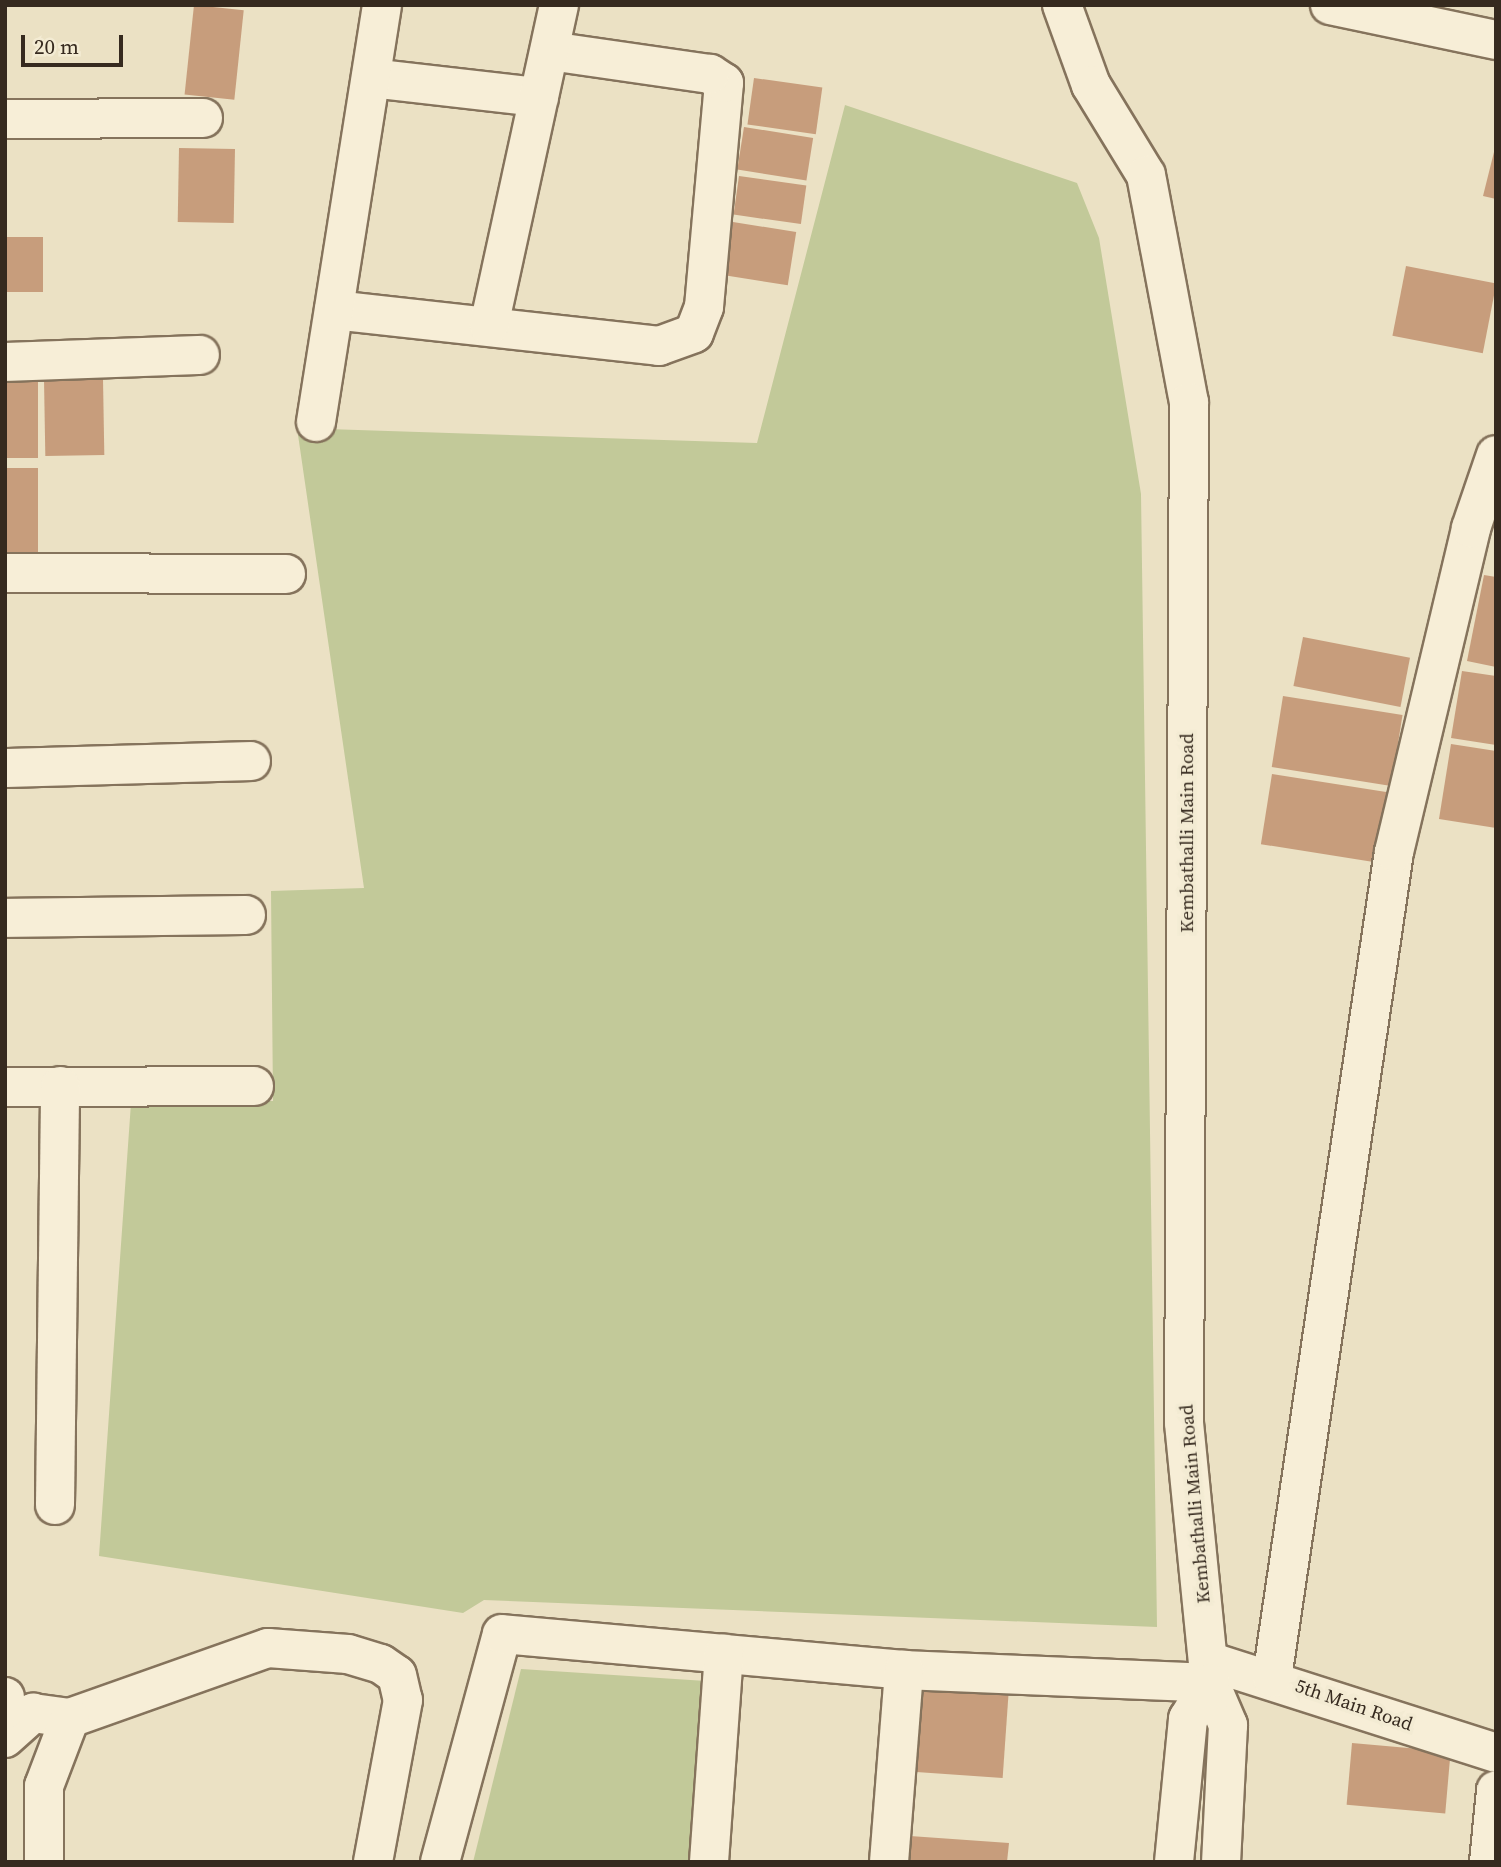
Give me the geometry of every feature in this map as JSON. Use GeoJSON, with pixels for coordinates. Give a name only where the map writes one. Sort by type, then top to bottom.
{"type":"FeatureCollection","features":[{"type":"Feature","properties":{"kind":"street"},"geometry":{"type":"LineString","coordinates":[[316,422],[382,5]]}},
{"type":"Feature","properties":{"kind":"street"},"geometry":{"type":"LineString","coordinates":[[489,326],[559,5]]}},
{"type":"Feature","properties":{"kind":"street","name":"Kembathalli Main Road"},"geometry":{"type":"LineString","coordinates":[[1062,5],[1091,85],[1146,175],[1189,402],[1184,1423],[1210,1673],[1228,1725],[1221,1862]]}},
{"type":"Feature","properties":{"kind":"street"},"geometry":{"type":"LineString","coordinates":[[1330,5],[1496,40]]}},
{"type":"Feature","properties":{"kind":"street"},"geometry":{"type":"LineString","coordinates":[[334,310],[659,346],[694,333],[704,307],[723,83],[710,74],[550,51]]}},
{"type":"Feature","properties":{"kind":"street"},"geometry":{"type":"LineString","coordinates":[[371,78],[539,97]]}},
{"type":"Feature","properties":{"kind":"street"},"geometry":{"type":"LineString","coordinates":[[5,119],[203,118]]}},
{"type":"Feature","properties":{"kind":"street"},"geometry":{"type":"LineString","coordinates":[[5,362],[200,355]]}},
{"type":"Feature","properties":{"kind":"street"},"geometry":{"type":"LineString","coordinates":[[1272,1678],[1394,852],[1471,528],[1496,455]]}},
{"type":"Feature","properties":{"kind":"street"},"geometry":{"type":"LineString","coordinates":[[5,573],[286,574]]}},
{"type":"Feature","properties":{"kind":"street"},"geometry":{"type":"LineString","coordinates":[[5,768],[251,761]]}},
{"type":"Feature","properties":{"kind":"street"},"geometry":{"type":"LineString","coordinates":[[5,918],[246,915]]}},
{"type":"Feature","properties":{"kind":"street"},"geometry":{"type":"LineString","coordinates":[[55,1505],[60,1086]]}},
{"type":"Feature","properties":{"kind":"street"},"geometry":{"type":"LineString","coordinates":[[5,1087],[254,1086]]}},
{"type":"Feature","properties":{"kind":"street","name":"5th Main Road"},"geometry":{"type":"LineString","coordinates":[[440,1862],[502,1634],[904,1670],[1210,1673],[1272,1678],[1496,1753]]}},
{"type":"Feature","properties":{"kind":"street"},"geometry":{"type":"LineString","coordinates":[[5,1738],[33,1713],[70,1718],[268,1648],[348,1654],[381,1664],[397,1675],[403,1700],[373,1862]]}},
{"type":"Feature","properties":{"kind":"street"},"geometry":{"type":"LineString","coordinates":[[709,1862],[723,1654]]}},
{"type":"Feature","properties":{"kind":"street"},"geometry":{"type":"LineString","coordinates":[[889,1862],[904,1670]]}},
{"type":"Feature","properties":{"kind":"street"},"geometry":{"type":"LineString","coordinates":[[1174,1862],[1188,1719],[1210,1673]]}},
{"type":"Feature","properties":{"kind":"street"},"geometry":{"type":"LineString","coordinates":[[5,1698],[5,1710]]}},
{"type":"Feature","properties":{"kind":"street"},"geometry":{"type":"LineString","coordinates":[[44,1862],[44,1786],[70,1718]]}},
{"type":"Feature","properties":{"kind":"street"},"geometry":{"type":"LineString","coordinates":[[1489,1862],[1496,1790]]}},
{"type":"Feature","properties":{"kind":"green space"},"geometry":{"type":"Polygon","coordinates":[[[845,105],[1077,183],[1099,238],[1141,494],[1157,1627],[484,1600],[463,1613],[99,1556],[131,1103],[273,1101],[271,891],[364,888],[297,428],[757,443],[845,105]]]}},
{"type":"Feature","properties":{"kind":"green space"},"geometry":{"type":"Polygon","coordinates":[[[521,1669],[706,1681],[693,1862],[473,1862],[521,1669]]]}},
{"type":"Feature","properties":{"kind":"building"},"geometry":{"type":"Polygon","coordinates":[[[194,5],[244,10],[234,100],[185,95],[194,5]]]}},
{"type":"Feature","properties":{"kind":"building"},"geometry":{"type":"Polygon","coordinates":[[[754,78],[822,88],[816,134],[747,125],[754,78]]]}},
{"type":"Feature","properties":{"kind":"building"},"geometry":{"type":"Polygon","coordinates":[[[744,127],[813,138],[806,180],[737,169],[744,127]]]}},
{"type":"Feature","properties":{"kind":"building"},"geometry":{"type":"Polygon","coordinates":[[[179,148],[235,149],[234,223],[178,222],[179,148]]]}},
{"type":"Feature","properties":{"kind":"building"},"geometry":{"type":"Polygon","coordinates":[[[1496,149],[1496,199],[1483,196],[1496,149]]]}},
{"type":"Feature","properties":{"kind":"building"},"geometry":{"type":"Polygon","coordinates":[[[739,176],[806,185],[801,224],[734,215],[739,176]]]}},
{"type":"Feature","properties":{"kind":"building"},"geometry":{"type":"Polygon","coordinates":[[[733,222],[796,232],[788,285],[725,275],[733,222]]]}},
{"type":"Feature","properties":{"kind":"building"},"geometry":{"type":"Polygon","coordinates":[[[5,237],[43,237],[43,292],[5,292],[5,237]]]}},
{"type":"Feature","properties":{"kind":"building"},"geometry":{"type":"Polygon","coordinates":[[[1406,266],[1496,283],[1483,353],[1392,336],[1406,266]]]}},
{"type":"Feature","properties":{"kind":"building"},"geometry":{"type":"Polygon","coordinates":[[[5,377],[38,377],[38,458],[5,458],[5,377]]]}},
{"type":"Feature","properties":{"kind":"building"},"geometry":{"type":"Polygon","coordinates":[[[103,379],[104,455],[45,456],[44,380],[103,379]]]}},
{"type":"Feature","properties":{"kind":"building"},"geometry":{"type":"Polygon","coordinates":[[[5,468],[38,468],[38,555],[5,555],[5,468]]]}},
{"type":"Feature","properties":{"kind":"building"},"geometry":{"type":"Polygon","coordinates":[[[1484,575],[1496,577],[1496,667],[1467,661],[1484,575]]]}},
{"type":"Feature","properties":{"kind":"building"},"geometry":{"type":"Polygon","coordinates":[[[1303,637],[1410,658],[1400,707],[1293,686],[1303,637]]]}},
{"type":"Feature","properties":{"kind":"building"},"geometry":{"type":"Polygon","coordinates":[[[1462,671],[1496,676],[1496,745],[1451,738],[1462,671]]]}},
{"type":"Feature","properties":{"kind":"building"},"geometry":{"type":"Polygon","coordinates":[[[1283,696],[1403,715],[1391,786],[1272,767],[1283,696]]]}},
{"type":"Feature","properties":{"kind":"building"},"geometry":{"type":"Polygon","coordinates":[[[1451,744],[1496,751],[1496,828],[1439,819],[1451,744]]]}},
{"type":"Feature","properties":{"kind":"building"},"geometry":{"type":"Polygon","coordinates":[[[1272,774],[1392,793],[1381,863],[1261,844],[1272,774]]]}},
{"type":"Feature","properties":{"kind":"building"},"geometry":{"type":"Polygon","coordinates":[[[919,1684],[1009,1690],[1003,1778],[913,1772],[919,1684]]]}},
{"type":"Feature","properties":{"kind":"building"},"geometry":{"type":"Polygon","coordinates":[[[1352,1743],[1451,1752],[1445,1813],[1347,1805],[1352,1743]]]}},
{"type":"Feature","properties":{"kind":"building"},"geometry":{"type":"Polygon","coordinates":[[[910,1836],[1009,1843],[1007,1862],[908,1862],[910,1836]]]}}]}
